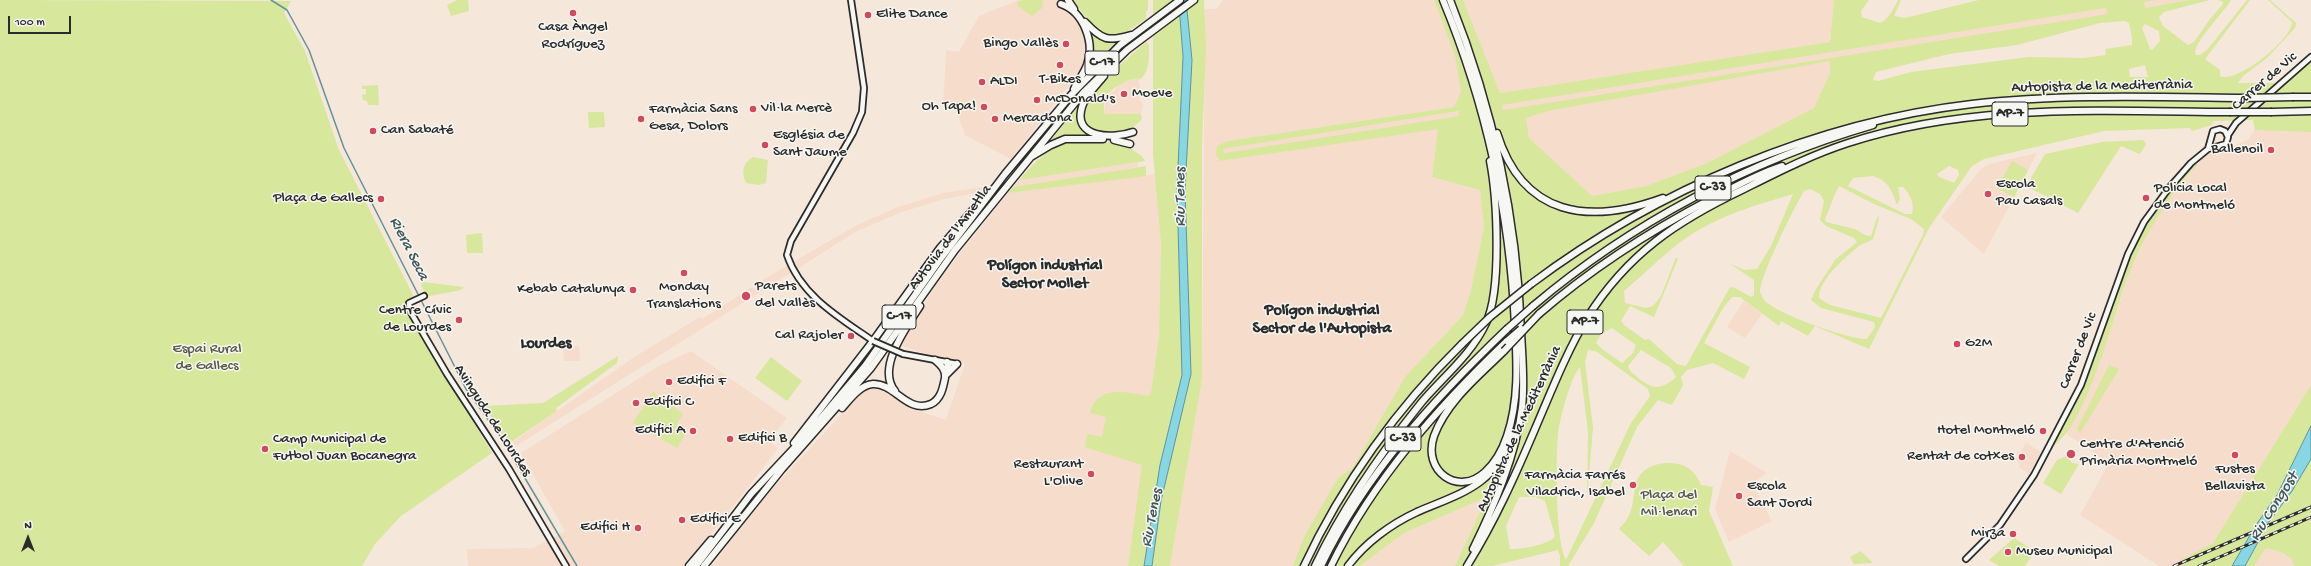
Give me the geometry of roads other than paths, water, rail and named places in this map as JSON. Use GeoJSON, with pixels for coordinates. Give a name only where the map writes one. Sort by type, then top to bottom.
{"type":"FeatureCollection","features":[{"type":"Feature","properties":{"kind":"highway"},"geometry":{"type":"LineString","coordinates":[[1068,0],[1077,13],[1093,30],[1107,39],[1114,40],[1134,34]]}},
{"type":"Feature","properties":{"kind":"highway"},"geometry":{"type":"LineString","coordinates":[[1071,0],[1077,13]]}},
{"type":"Feature","properties":{"kind":"highway","name":"Autovia de l'Ametlla"},"geometry":{"type":"LineString","coordinates":[[704,566],[790,456],[865,366],[939,261],[1006,174],[1072,94],[1102,62],[1134,34],[1180,0]]}},
{"type":"Feature","properties":{"kind":"highway","name":"Autovia de l'Ametlla"},"geometry":{"type":"LineString","coordinates":[[696,566],[751,494],[790,456],[871,368],[955,250],[1083,93],[1117,59],[1194,0]]}},
{"type":"Feature","properties":{"kind":"highway"},"geometry":{"type":"LineString","coordinates":[[1443,0],[1479,106],[1500,188],[1511,264],[1516,340],[1516,389],[1511,423],[1505,440],[1492,465],[1485,472],[1474,479],[1462,482],[1450,480],[1441,474],[1433,463],[1431,451],[1435,435],[1454,403],[1504,351],[1539,314]]}},
{"type":"Feature","properties":{"kind":"highway"},"geometry":{"type":"LineString","coordinates":[[1450,0],[1480,82],[1500,145],[1515,174],[1535,194],[1563,208],[1594,213],[1636,207],[1691,188]]}},
{"type":"Feature","properties":{"kind":"highway"},"geometry":{"type":"LineString","coordinates":[[1061,4],[1067,7],[1084,25],[1089,39],[1088,63],[1072,94]]}},
{"type":"Feature","properties":{"kind":"highway"},"geometry":{"type":"LineString","coordinates":[[1117,59],[1083,102],[1081,112],[1082,121],[1087,129],[1095,134],[1115,137],[1133,132]]}},
{"type":"Feature","properties":{"kind":"highway"},"geometry":{"type":"LineString","coordinates":[[1463,566],[1481,533],[1501,485],[1519,424],[1522,388],[1520,301],[1514,238],[1500,165],[1480,82]]}},
{"type":"Feature","properties":{"kind":"highway","name":"Autopista de la Mediterrània"},"geometry":{"type":"LineString","coordinates":[[1304,566],[1327,520],[1368,458],[1412,399],[1462,344],[1490,317],[1531,284],[1576,251],[1621,224],[1691,188],[1753,161],[1821,136],[1860,124],[1972,104],[2056,98],[2311,97]]}},
{"type":"Feature","properties":{"kind":"highway"},"geometry":{"type":"LineString","coordinates":[[1316,566],[1343,513],[1376,462],[1421,403],[1475,341],[1489,315],[1495,266],[1495,208],[1491,166],[1479,106]]}},
{"type":"Feature","properties":{"kind":"highway","name":"Autopista de la Mediterrània"},"geometry":{"type":"LineString","coordinates":[[1467,566],[1508,488],[1577,336],[1588,317],[1618,278],[1649,246],[1681,222],[1797,162],[1872,137],[1934,123],[1980,117],[2074,112],[2311,111]]}},
{"type":"Feature","properties":{"kind":"highway","name":"C-33"},"geometry":{"type":"LineString","coordinates":[[1321,566],[1362,494],[1395,449],[1447,388],[1507,328],[1572,274],[1610,247],[1666,213],[1752,169],[1823,141],[1915,113]]}},
{"type":"Feature","properties":{"kind":"highway"},"geometry":{"type":"LineString","coordinates":[[1030,158],[1052,145],[1072,138],[1121,140],[1130,144]]}},
{"type":"Feature","properties":{"kind":"highway","name":"C-33"},"geometry":{"type":"LineString","coordinates":[[1331,566],[1358,517],[1406,450],[1452,396],[1507,341],[1539,314],[1615,257],[1678,217],[1757,176],[1797,162]]}},
{"type":"Feature","properties":{"kind":"highway"},"geometry":{"type":"LineString","coordinates":[[790,456],[807,426],[873,341],[940,248],[996,182],[1006,174]]}},
{"type":"Feature","properties":{"kind":"highway"},"geometry":{"type":"LineString","coordinates":[[898,395],[888,380],[888,367],[931,284]]}},
{"type":"Feature","properties":{"kind":"highway"},"geometry":{"type":"LineString","coordinates":[[935,360],[946,371]]}},
{"type":"Feature","properties":{"kind":"highway"},"geometry":{"type":"LineString","coordinates":[[790,456],[818,435],[863,387],[874,384],[881,385],[914,405],[930,404],[941,394],[947,362]]}},
{"type":"Feature","properties":{"kind":"highway"},"geometry":{"type":"LineString","coordinates":[[946,371],[956,364]]}},
{"type":"Feature","properties":{"kind":"highway"},"geometry":{"type":"LineString","coordinates":[[1348,566],[1362,550],[1393,525],[1416,513],[1468,491],[1484,480],[1500,461],[1511,439],[1522,388]]}},
{"type":"Feature","properties":{"kind":"highway"},"geometry":{"type":"LineString","coordinates":[[689,566],[751,494]]}},
{"type":"Feature","properties":{"kind":"street"},"geometry":{"type":"LineString","coordinates":[[851,0],[864,88],[862,112],[853,133],[791,241],[788,250],[789,260],[818,302],[873,341],[903,354],[956,364]]}},
{"type":"Feature","properties":{"kind":"street","name":"Carrer de Vic"},"geometry":{"type":"LineString","coordinates":[[2228,135],[2234,125],[2311,57]]}},
{"type":"Feature","properties":{"kind":"street","name":"Carrer de Vic"},"geometry":{"type":"LineString","coordinates":[[2222,129],[2234,125]]}},
{"type":"Feature","properties":{"kind":"street"},"geometry":{"type":"LineString","coordinates":[[2222,129],[2228,135],[2227,143],[2218,146],[2211,141],[2213,131],[2222,129]]}},
{"type":"Feature","properties":{"kind":"street","name":"Carrer de Vic"},"geometry":{"type":"LineString","coordinates":[[1966,559],[2000,525],[2034,475],[2081,385],[2128,254],[2144,222],[2172,183],[2208,149],[2211,141]]}},
{"type":"Feature","properties":{"kind":"street","name":"Carrer de Vic"},"geometry":{"type":"LineString","coordinates":[[2208,149],[2218,146]]}},
{"type":"Feature","properties":{"kind":"street","name":"Avinguda de Lourdes"},"geometry":{"type":"LineString","coordinates":[[424,296],[409,303],[410,311],[447,374],[509,470],[566,566]]}},
{"type":"Feature","properties":{"kind":"water","name":"Riu Tenes"},"geometry":{"type":"Polygon","coordinates":[[[1179,0],[1186,0],[1192,60],[1185,190],[1191,374],[1161,501],[1152,566],[1144,566],[1160,465],[1182,375],[1177,189],[1183,57],[1179,0]]]}},
{"type":"Feature","properties":{"kind":"water","name":"Riu Congost"},"geometry":{"type":"Polygon","coordinates":[[[2311,426],[2311,459],[2292,491],[2269,522],[2245,566],[2232,566],[2256,525],[2277,495],[2311,426]]]}},
{"type":"Feature","properties":{"kind":"waterway","name":"Riera Seca"},"geometry":{"type":"LineString","coordinates":[[271,0],[287,10],[309,50],[344,148],[466,389],[500,436],[577,566]]}},
{"type":"Feature","properties":{"kind":"railway"},"geometry":{"type":"LineString","coordinates":[[2174,566],[2311,507]]}},
{"type":"Feature","properties":{"kind":"railway"},"geometry":{"type":"LineString","coordinates":[[2199,566],[2311,517]]}},
{"type":"Feature","properties":{"kind":"place","name":"Casa Àngel Rodríguez"},"geometry":{"type":"Point","coordinates":[573,13]}},
{"type":"Feature","properties":{"kind":"place","name":"Elite Dance"},"geometry":{"type":"Point","coordinates":[868,15]}},
{"type":"Feature","properties":{"kind":"place","name":"Bingo Vallès"},"geometry":{"type":"Point","coordinates":[1066,44]}},
{"type":"Feature","properties":{"kind":"place","name":"T-Bikes"},"geometry":{"type":"Point","coordinates":[1060,65]}},
{"type":"Feature","properties":{"kind":"place","name":"ALDI"},"geometry":{"type":"Point","coordinates":[982,82]}},
{"type":"Feature","properties":{"kind":"place","name":"Moeve"},"geometry":{"type":"Point","coordinates":[1124,94]}},
{"type":"Feature","properties":{"kind":"place","name":"McDonald's"},"geometry":{"type":"Point","coordinates":[1037,100]}},
{"type":"Feature","properties":{"kind":"place","name":"Oh Tapa!"},"geometry":{"type":"Point","coordinates":[984,107]}},
{"type":"Feature","properties":{"kind":"place","name":"Vil·la Mercè"},"geometry":{"type":"Point","coordinates":[753,109]}},
{"type":"Feature","properties":{"kind":"place","name":"Farmàcia Sans Gesa, Dolors"},"geometry":{"type":"Point","coordinates":[641,119]}},
{"type":"Feature","properties":{"kind":"place","name":"Mercadona"},"geometry":{"type":"Point","coordinates":[995,119]}},
{"type":"Feature","properties":{"kind":"place","name":"Can Sabaté"},"geometry":{"type":"Point","coordinates":[373,131]}},
{"type":"Feature","properties":{"kind":"place","name":"Església de Sant Jaume"},"geometry":{"type":"Point","coordinates":[765,145]}},
{"type":"Feature","properties":{"kind":"place","name":"Ballenoil"},"geometry":{"type":"Point","coordinates":[2271,150]}},
{"type":"Feature","properties":{"kind":"place","name":"Escola Pau Casals"},"geometry":{"type":"Point","coordinates":[1988,194]}},
{"type":"Feature","properties":{"kind":"place","name":"Policia Local de Montmeló"},"geometry":{"type":"Point","coordinates":[2146,198]}},
{"type":"Feature","properties":{"kind":"place","name":"Plaça de Gallecs"},"geometry":{"type":"Point","coordinates":[381,199]}},
{"type":"Feature","properties":{"kind":"place","name":"Monday Translations"},"geometry":{"type":"Point","coordinates":[684,273]}},
{"type":"Feature","properties":{"kind":"place","name":"Kebab Catalunya"},"geometry":{"type":"Point","coordinates":[633,290]}},
{"type":"Feature","properties":{"kind":"place","name":"Parets del Vallès"},"geometry":{"type":"Point","coordinates":[746,296]}},
{"type":"Feature","properties":{"kind":"place","name":"Centre Cívic de Lourdes"},"geometry":{"type":"Point","coordinates":[459,320]}},
{"type":"Feature","properties":{"kind":"place","name":"Cal Rajoler"},"geometry":{"type":"Point","coordinates":[851,336]}},
{"type":"Feature","properties":{"kind":"place","name":"G2M"},"geometry":{"type":"Point","coordinates":[1957,344]}},
{"type":"Feature","properties":{"kind":"place","name":"Edifici F"},"geometry":{"type":"Point","coordinates":[669,382]}},
{"type":"Feature","properties":{"kind":"place","name":"Edifici C"},"geometry":{"type":"Point","coordinates":[636,403]}},
{"type":"Feature","properties":{"kind":"place","name":"Edifici A"},"geometry":{"type":"Point","coordinates":[693,431]}},
{"type":"Feature","properties":{"kind":"place","name":"Hotel Montmeló"},"geometry":{"type":"Point","coordinates":[2043,431]}},
{"type":"Feature","properties":{"kind":"place","name":"Edifici B"},"geometry":{"type":"Point","coordinates":[730,439]}},
{"type":"Feature","properties":{"kind":"place","name":"Camp Municipal de Futbol Juan Bocanegra"},"geometry":{"type":"Point","coordinates":[265,449]}},
{"type":"Feature","properties":{"kind":"place","name":"Centre d'Atenció Primària Montmeló"},"geometry":{"type":"Point","coordinates":[2071,454]}},
{"type":"Feature","properties":{"kind":"place","name":"Fustes Bellavista"},"geometry":{"type":"Point","coordinates":[2235,455]}},
{"type":"Feature","properties":{"kind":"place","name":"Rentat de cotxes"},"geometry":{"type":"Point","coordinates":[2022,457]}},
{"type":"Feature","properties":{"kind":"place","name":"Restaurant L'Olive"},"geometry":{"type":"Point","coordinates":[1091,474]}},
{"type":"Feature","properties":{"kind":"place","name":"Farmàcia Farrés Viladrich, Isabel"},"geometry":{"type":"Point","coordinates":[1633,485]}},
{"type":"Feature","properties":{"kind":"place","name":"Escola Sant Jordi"},"geometry":{"type":"Point","coordinates":[1739,496]}},
{"type":"Feature","properties":{"kind":"place","name":"Edifici E"},"geometry":{"type":"Point","coordinates":[682,520]}},
{"type":"Feature","properties":{"kind":"place","name":"Edifici H"},"geometry":{"type":"Point","coordinates":[638,528]}},
{"type":"Feature","properties":{"kind":"place","name":"Mirza"},"geometry":{"type":"Point","coordinates":[2013,534]}},
{"type":"Feature","properties":{"kind":"place","name":"Museu Municipal"},"geometry":{"type":"Point","coordinates":[2008,552]}},
{"type":"Feature","properties":{"kind":"district","name":"Polígon industrial Sector Mollet"},"geometry":{"type":"Point","coordinates":[1045,276]}},
{"type":"Feature","properties":{"kind":"district","name":"Polígon industrial Sector de l'Autopista"},"geometry":{"type":"Point","coordinates":[1322,321]}},
{"type":"Feature","properties":{"kind":"district","name":"Lourdes"},"geometry":{"type":"Point","coordinates":[546,345]}},
{"type":"Feature","properties":{"kind":"park label","name":"Espai Rural de Gallecs"},"geometry":{"type":"Point","coordinates":[207,358]}},
{"type":"Feature","properties":{"kind":"park label","name":"Plaça del Mil·lenari"},"geometry":{"type":"Point","coordinates":[1669,504]}}]}
